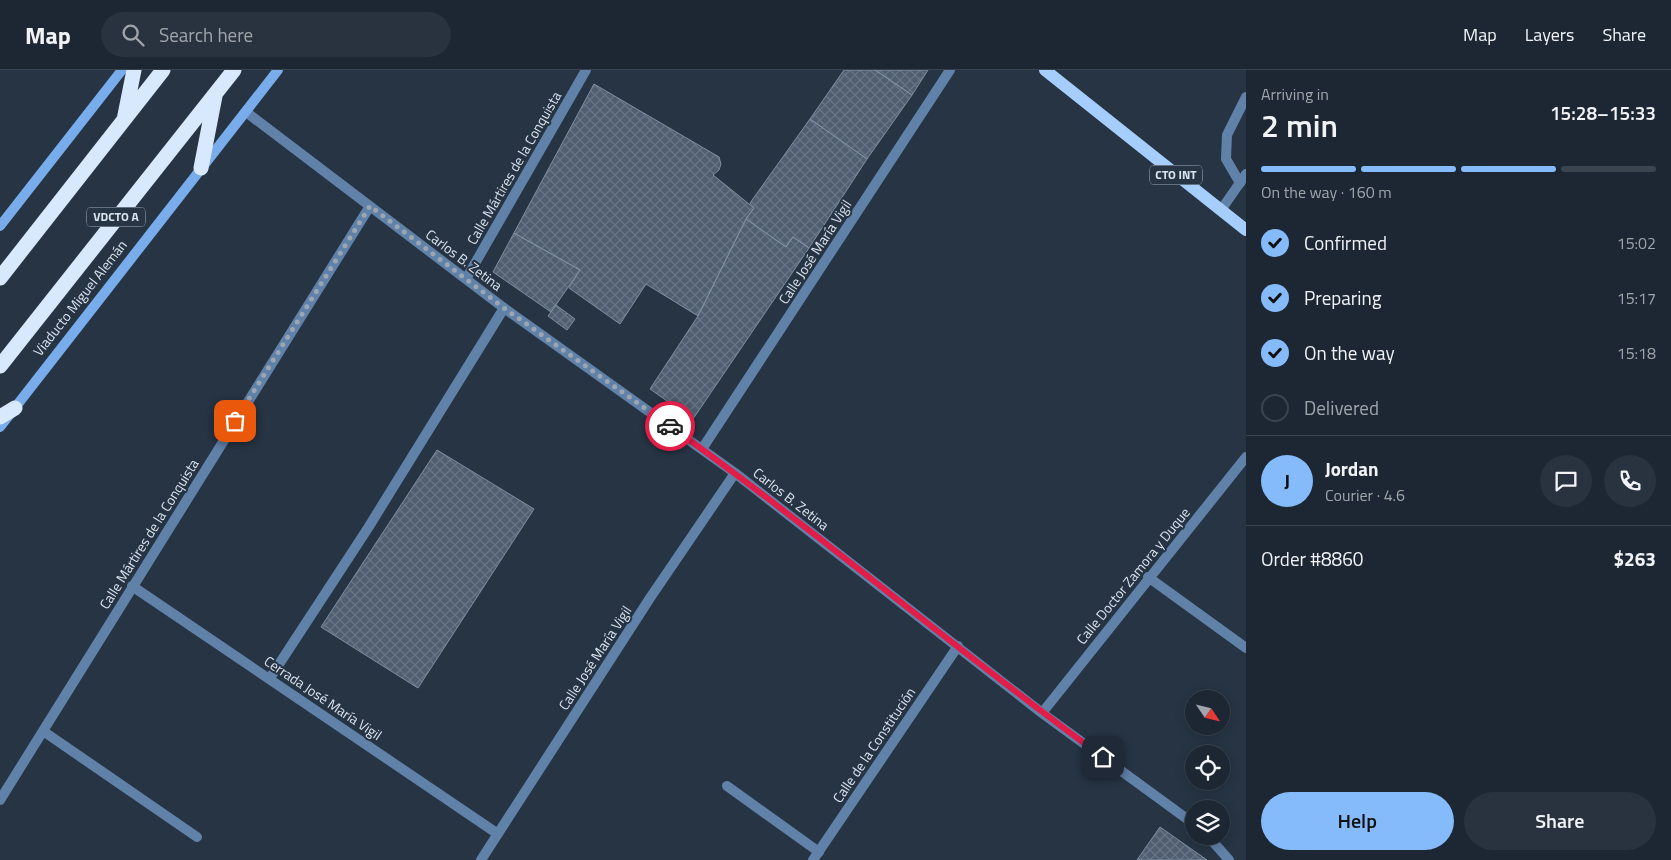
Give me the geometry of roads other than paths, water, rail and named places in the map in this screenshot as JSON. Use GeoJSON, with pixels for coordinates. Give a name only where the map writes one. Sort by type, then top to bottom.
{"type":"FeatureCollection","features":[{"type":"Feature","properties":{"kind":"highway"},"geometry":{"type":"LineString","coordinates":[[124,121],[134,70]]}},
{"type":"Feature","properties":{"kind":"highway"},"geometry":{"type":"LineString","coordinates":[[0,278],[163,70]]}},
{"type":"Feature","properties":{"kind":"highway","name":"Viaducto Miguel Alemán"},"geometry":{"type":"LineString","coordinates":[[0,366],[234,70]]}},
{"type":"Feature","properties":{"kind":"highway"},"geometry":{"type":"LineString","coordinates":[[201,168],[216,93]]}},
{"type":"Feature","properties":{"kind":"highway"},"geometry":{"type":"LineString","coordinates":[[0,417],[15,408]]}},
{"type":"Feature","properties":{"kind":"main road"},"geometry":{"type":"LineString","coordinates":[[0,226],[122,70]]}},
{"type":"Feature","properties":{"kind":"main road","name":"Viaducto Miguel Alemán"},"geometry":{"type":"LineString","coordinates":[[0,427],[278,70]]}},
{"type":"Feature","properties":{"kind":"main road","name":"CTO INT"},"geometry":{"type":"LineString","coordinates":[[1046,70],[1246,230]]}},
{"type":"Feature","properties":{"kind":"street","name":"Calle Mártires de la Conquista"},"geometry":{"type":"LineString","coordinates":[[466,279],[586,70]]}},
{"type":"Feature","properties":{"kind":"street","name":"Calle José María Vigil"},"geometry":{"type":"LineString","coordinates":[[702,449],[950,70]]}},
{"type":"Feature","properties":{"kind":"street"},"geometry":{"type":"LineString","coordinates":[[1240,183],[1226,159],[1227,135],[1246,97]]}},
{"type":"Feature","properties":{"kind":"street","name":"Carlos B. Zetina"},"geometry":{"type":"LineString","coordinates":[[246,112],[504,308],[735,473],[1042,713],[1185,817]]}},
{"type":"Feature","properties":{"kind":"street"},"geometry":{"type":"LineString","coordinates":[[1221,210],[1246,174]]}},
{"type":"Feature","properties":{"kind":"street","name":"Calle Mártires de la Conquista"},"geometry":{"type":"LineString","coordinates":[[0,800],[370,206]]}},
{"type":"Feature","properties":{"kind":"street"},"geometry":{"type":"LineString","coordinates":[[270,678],[368,528],[504,308]]}},
{"type":"Feature","properties":{"kind":"street","name":"Calle Doctor Zamora y Duque"},"geometry":{"type":"LineString","coordinates":[[1042,713],[1148,577],[1246,457]]}},
{"type":"Feature","properties":{"kind":"street","name":"Calle José María Vigil"},"geometry":{"type":"LineString","coordinates":[[481,860],[650,598],[735,473]]}},
{"type":"Feature","properties":{"kind":"street"},"geometry":{"type":"LineString","coordinates":[[1148,577],[1246,648]]}},
{"type":"Feature","properties":{"kind":"street","name":"Cerrada José María Vigil"},"geometry":{"type":"LineString","coordinates":[[132,586],[498,834]]}},
{"type":"Feature","properties":{"kind":"street","name":"Calle de la Constitución"},"geometry":{"type":"LineString","coordinates":[[816,856],[958,646]]}},
{"type":"Feature","properties":{"kind":"street"},"geometry":{"type":"LineString","coordinates":[[43,731],[197,837]]}},
{"type":"Feature","properties":{"kind":"street"},"geometry":{"type":"LineString","coordinates":[[727,786],[816,856]]}},
{"type":"Feature","properties":{"kind":"street"},"geometry":{"type":"LineString","coordinates":[[1216,845],[1229,860]]}}]}
